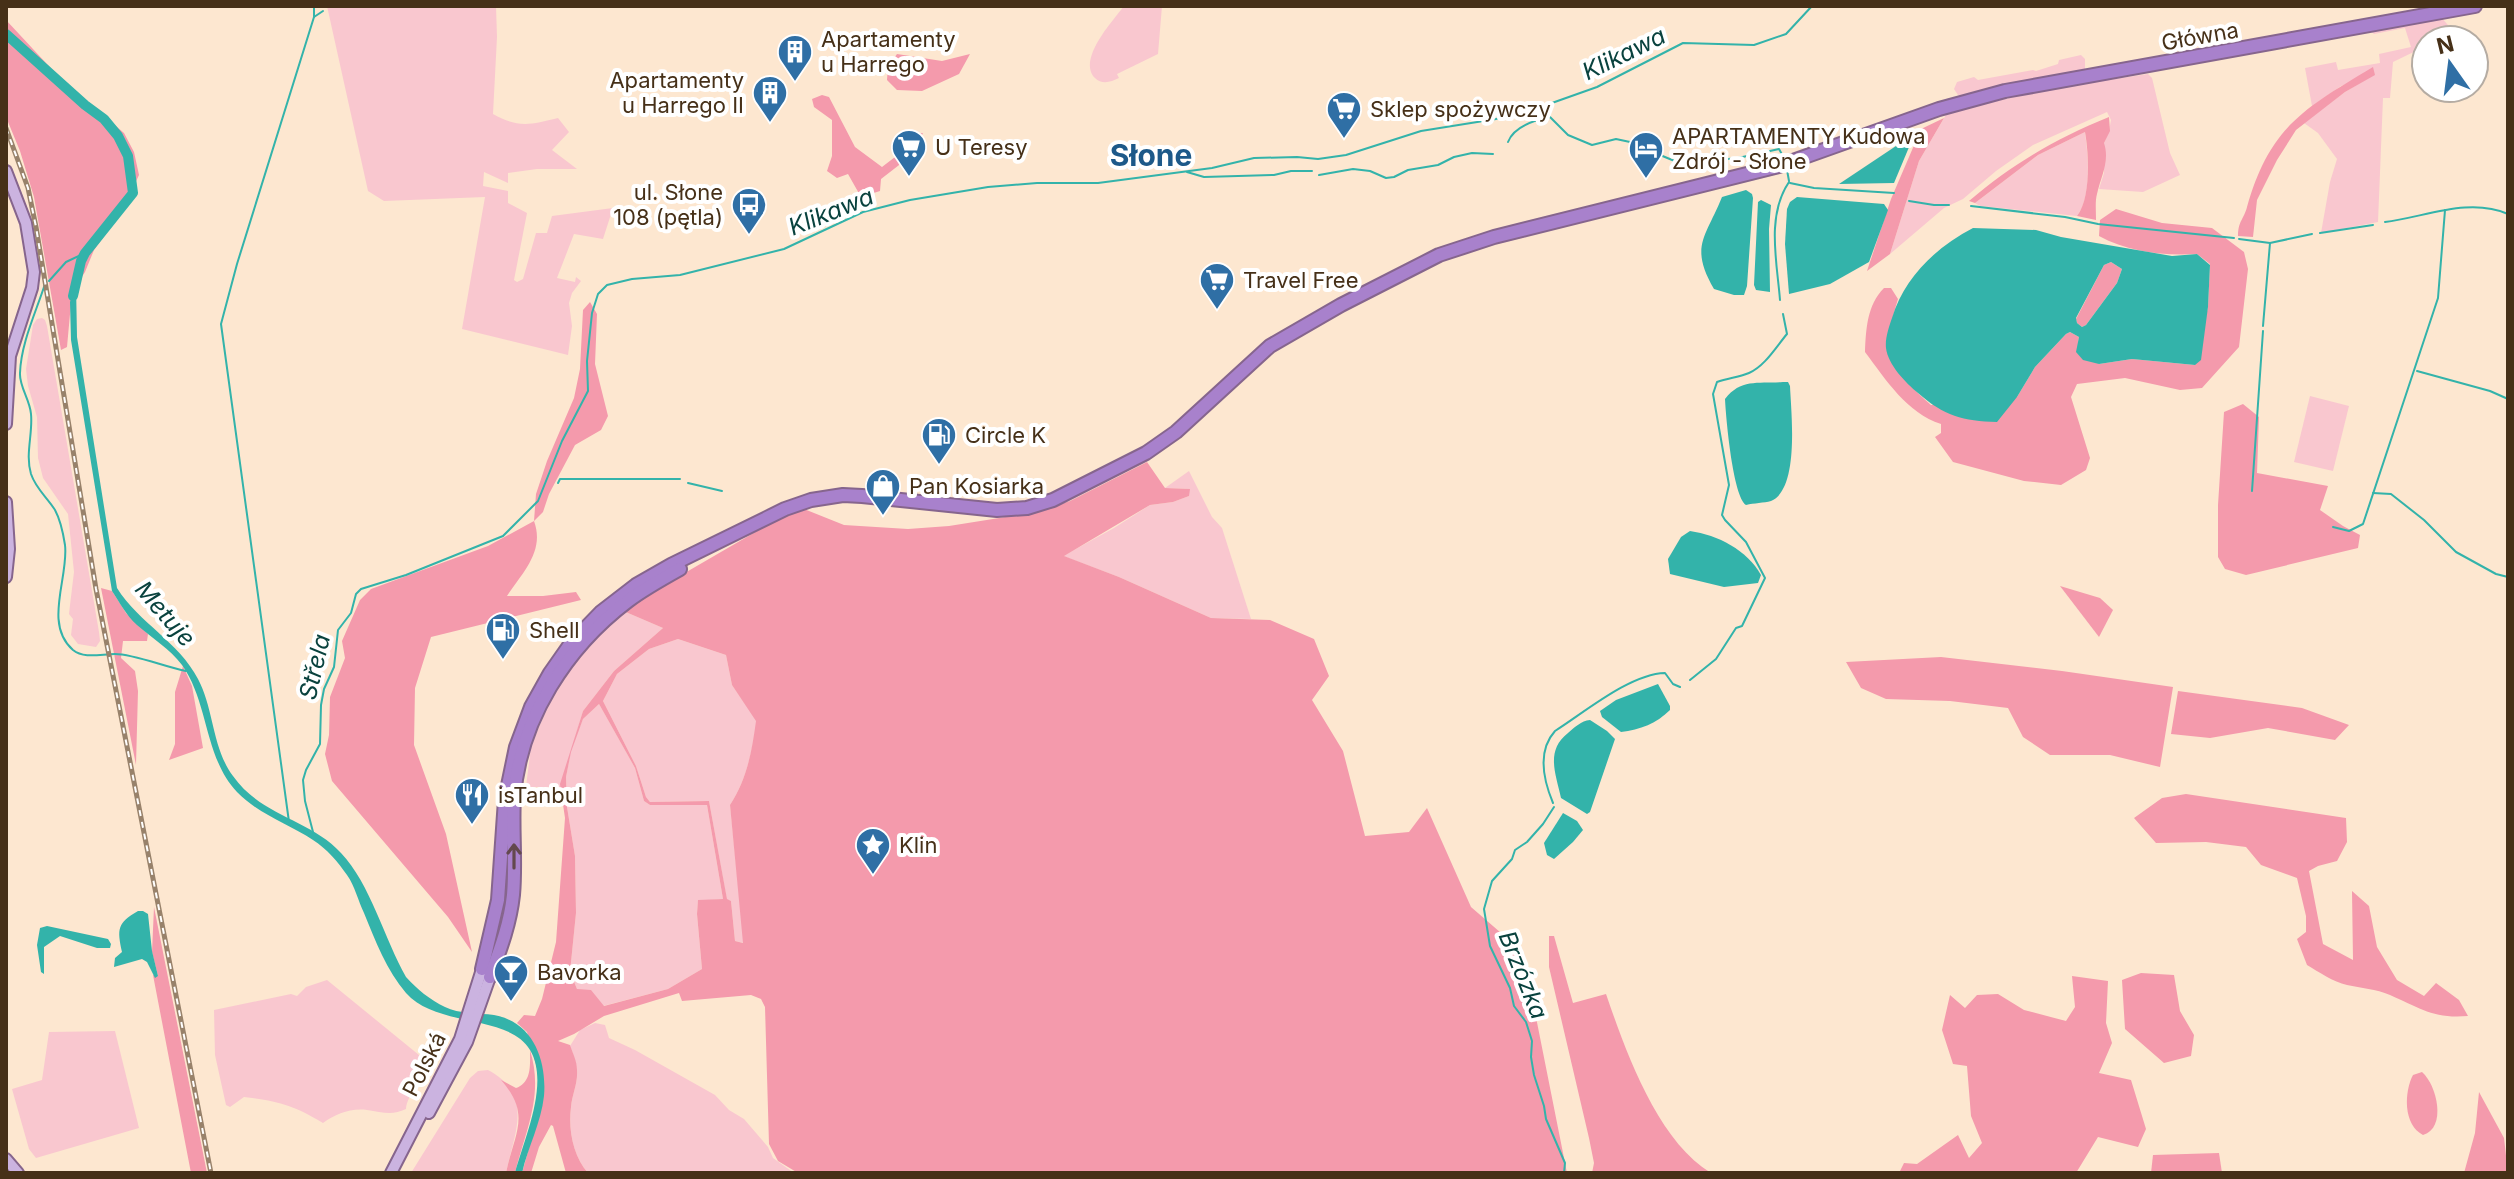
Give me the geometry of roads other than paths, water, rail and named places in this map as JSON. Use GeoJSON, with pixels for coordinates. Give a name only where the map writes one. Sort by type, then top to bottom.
{"type":"FeatureCollection","features":[{"type":"Feature","properties":{"kind":"highway","name":"Główna"},"geometry":{"type":"LineString","coordinates":[[486,973],[496,943],[505,800],[510,768],[523,726],[539,691],[564,653],[601,612],[647,578],[785,509],[834,495],[997,510],[1020,509],[1047,502],[1161,443],[1192,418],[1256,356],[1285,335],[1439,255],[1494,237],[1779,166],[1980,97],[2031,85],[2475,6]]}},
{"type":"Feature","properties":{"kind":"main road"},"geometry":{"type":"LineString","coordinates":[[6,171],[26,223],[34,272],[10,356],[6,424]]}},
{"type":"Feature","properties":{"kind":"main road"},"geometry":{"type":"LineString","coordinates":[[6,502],[9,539],[6,577]]}},
{"type":"Feature","properties":{"kind":"main road","name":"Polská"},"geometry":{"type":"LineString","coordinates":[[398,1173],[458,1052],[486,973]]}},
{"type":"Feature","properties":{"kind":"main road","name":"Polská"},"geometry":{"type":"LineString","coordinates":[[391,1173],[458,1052]]}},
{"type":"Feature","properties":{"kind":"main road"},"geometry":{"type":"LineString","coordinates":[[6,1159],[18,1173]]}},
{"type":"Feature","properties":{"kind":"water"},"geometry":{"type":"Polygon","coordinates":[[[1908,138],[1912,140],[1894,183],[1839,184],[1908,138]]]}},
{"type":"Feature","properties":{"kind":"water"},"geometry":{"type":"Polygon","coordinates":[[[1746,190],[1753,198],[1747,286],[1744,295],[1734,295],[1714,289],[1701,252],[1706,232],[1722,197],[1746,190]]]}},
{"type":"Feature","properties":{"kind":"water"},"geometry":{"type":"Polygon","coordinates":[[[1797,197],[1884,204],[1888,210],[1869,262],[1830,284],[1789,294],[1785,244],[1787,209],[1797,197]]]}},
{"type":"Feature","properties":{"kind":"water"},"geometry":{"type":"Polygon","coordinates":[[[1761,200],[1771,205],[1770,292],[1756,290],[1754,285],[1758,202],[1761,200]]]}},
{"type":"Feature","properties":{"kind":"water"},"geometry":{"type":"Polygon","coordinates":[[[1973,228],[2036,230],[2172,256],[2197,254],[2210,265],[2201,360],[2195,365],[2132,359],[2099,364],[2083,360],[2076,352],[2079,337],[2070,332],[2035,367],[1997,422],[1945,412],[1927,401],[1898,373],[1887,354],[1886,340],[1897,303],[1913,277],[1934,254],[1973,228]],[[2111,262],[2104,265],[2076,318],[2082,327],[2117,283],[2122,269],[2111,262]]]}},
{"type":"Feature","properties":{"kind":"water"},"geometry":{"type":"Polygon","coordinates":[[[76,284],[77,337],[117,588],[136,612],[190,666],[203,691],[221,753],[233,776],[258,801],[329,842],[351,865],[369,896],[406,977],[424,994],[445,1007],[507,1019],[528,1034],[540,1056],[544,1096],[522,1173],[515,1173],[536,1094],[535,1063],[530,1050],[520,1039],[506,1031],[436,1012],[406,993],[382,955],[344,870],[318,844],[264,813],[237,792],[218,763],[197,696],[182,665],[133,621],[112,591],[71,340],[70,302],[76,284]]]}},
{"type":"Feature","properties":{"kind":"water"},"geometry":{"type":"Polygon","coordinates":[[[1788,382],[1792,448],[1786,481],[1780,494],[1771,501],[1746,505],[1741,499],[1734,473],[1725,399],[1744,385],[1788,382]]]}},
{"type":"Feature","properties":{"kind":"water"},"geometry":{"type":"Polygon","coordinates":[[[1690,531],[1721,540],[1740,551],[1761,575],[1758,583],[1724,587],[1670,574],[1668,559],[1681,537],[1690,531]]]}},
{"type":"Feature","properties":{"kind":"water"},"geometry":{"type":"Polygon","coordinates":[[[1658,684],[1670,710],[1654,722],[1621,732],[1602,717],[1600,711],[1616,700],[1658,684]]]}},
{"type":"Feature","properties":{"kind":"water"},"geometry":{"type":"Polygon","coordinates":[[[1590,720],[1615,739],[1587,814],[1561,798],[1554,755],[1561,740],[1578,725],[1590,720]]]}},
{"type":"Feature","properties":{"kind":"water"},"geometry":{"type":"Polygon","coordinates":[[[1563,813],[1577,821],[1583,830],[1554,859],[1547,855],[1544,843],[1563,813]]]}},
{"type":"Feature","properties":{"kind":"water"},"geometry":{"type":"Polygon","coordinates":[[[138,911],[148,914],[158,976],[155,978],[147,962],[142,959],[114,967],[115,958],[122,952],[120,927],[138,911]]]}},
{"type":"Feature","properties":{"kind":"water"},"geometry":{"type":"Polygon","coordinates":[[[47,926],[108,939],[110,948],[97,948],[60,936],[44,947],[44,974],[41,972],[37,945],[40,928],[47,926]]]}},
{"type":"Feature","properties":{"kind":"waterway"},"geometry":{"type":"LineString","coordinates":[[289,822],[221,324],[314,17],[314,6]]}},
{"type":"Feature","properties":{"kind":"waterway","name":"Klikawa"},"geometry":{"type":"LineString","coordinates":[[313,832],[303,780],[320,744],[321,705],[334,667],[338,630],[351,613],[356,594],[361,589],[406,575],[503,536],[538,501],[562,441],[588,391],[587,361],[592,313],[598,294],[607,285],[632,279],[680,275],[784,249],[863,212],[910,200],[988,187],[1098,183],[1212,168],[1254,158],[1318,159],[1346,155],[1421,131],[1496,119],[1535,109],[1597,87],[1683,43],[1754,45],[1786,34],[1812,6]]}},
{"type":"Feature","properties":{"kind":"waterway"},"geometry":{"type":"LineString","coordinates":[[314,17],[323,11]]}},
{"type":"Feature","properties":{"kind":"waterway","name":"Metuje"},"geometry":{"type":"LineString","coordinates":[[6,34],[104,119],[118,136],[128,156],[133,193],[85,253],[73,296]]}},
{"type":"Feature","properties":{"kind":"waterway"},"geometry":{"type":"LineString","coordinates":[[1508,142],[1520,128],[1550,117],[1568,135],[1592,145],[1616,139],[1630,142]]}},
{"type":"Feature","properties":{"kind":"waterway"},"geometry":{"type":"LineString","coordinates":[[1636,145],[1677,162],[1688,163],[1738,158],[1779,149],[1784,158]]}},
{"type":"Feature","properties":{"kind":"waterway"},"geometry":{"type":"LineString","coordinates":[[1319,175],[1353,169],[1370,171],[1386,178],[1408,170],[1438,165],[1454,157],[1472,153],[1493,154]]}},
{"type":"Feature","properties":{"kind":"waterway"},"geometry":{"type":"LineString","coordinates":[[1787,170],[1789,181]]}},
{"type":"Feature","properties":{"kind":"waterway"},"geometry":{"type":"LineString","coordinates":[[1187,172],[1204,177],[1312,171]]}},
{"type":"Feature","properties":{"kind":"waterway","name":"Brzózka"},"geometry":{"type":"LineString","coordinates":[[1780,300],[1775,224],[1777,209],[1789,182]]}},
{"type":"Feature","properties":{"kind":"waterway"},"geometry":{"type":"LineString","coordinates":[[1790,183],[1814,188],[1894,193]]}},
{"type":"Feature","properties":{"kind":"waterway"},"geometry":{"type":"LineString","coordinates":[[1909,201],[1949,205]]}},
{"type":"Feature","properties":{"kind":"waterway"},"geometry":{"type":"LineString","coordinates":[[1971,206],[2098,224],[2234,238]]}},
{"type":"Feature","properties":{"kind":"waterway"},"geometry":{"type":"LineString","coordinates":[[2385,222],[2462,208],[2478,207],[2508,214]]}},
{"type":"Feature","properties":{"kind":"waterway"},"geometry":{"type":"LineString","coordinates":[[2333,527],[2349,531],[2363,524],[2438,298],[2445,210]]}},
{"type":"Feature","properties":{"kind":"waterway"},"geometry":{"type":"LineString","coordinates":[[2320,233],[2373,225]]}},
{"type":"Feature","properties":{"kind":"waterway"},"geometry":{"type":"LineString","coordinates":[[2239,239],[2270,243],[2312,234]]}},
{"type":"Feature","properties":{"kind":"waterway"},"geometry":{"type":"LineString","coordinates":[[2263,326],[2270,243]]}},
{"type":"Feature","properties":{"kind":"waterway"},"geometry":{"type":"LineString","coordinates":[[49,281],[66,262],[85,253]]}},
{"type":"Feature","properties":{"kind":"waterway"},"geometry":{"type":"LineString","coordinates":[[45,284],[26,339],[20,378],[31,414],[31,474],[55,510],[64,540],[65,558],[58,614],[64,639],[77,653],[123,655],[186,671]]}},
{"type":"Feature","properties":{"kind":"waterway","name":"Brzózka"},"geometry":{"type":"LineString","coordinates":[[1690,680],[1716,659],[1736,628],[1742,626],[1765,578],[1746,542],[1722,515],[1729,485],[1713,394],[1717,382],[1749,373],[1770,356],[1787,334],[1783,314]]}},
{"type":"Feature","properties":{"kind":"waterway"},"geometry":{"type":"LineString","coordinates":[[2252,491],[2263,331]]}},
{"type":"Feature","properties":{"kind":"waterway"},"geometry":{"type":"LineString","coordinates":[[2417,371],[2508,399]]}},
{"type":"Feature","properties":{"kind":"waterway"},"geometry":{"type":"LineString","coordinates":[[558,483],[560,479],[680,479]]}},
{"type":"Feature","properties":{"kind":"waterway"},"geometry":{"type":"LineString","coordinates":[[688,483],[722,491]]}},
{"type":"Feature","properties":{"kind":"waterway"},"geometry":{"type":"LineString","coordinates":[[2373,493],[2391,494],[2424,520],[2456,552],[2496,574],[2508,577]]}},
{"type":"Feature","properties":{"kind":"waterway","name":"Brzózka"},"geometry":{"type":"LineString","coordinates":[[1553,803],[1544,756],[1555,731],[1608,695],[1651,675],[1665,673],[1673,684],[1680,687]]}},
{"type":"Feature","properties":{"kind":"waterway","name":"Brzózka"},"geometry":{"type":"LineString","coordinates":[[1554,807],[1543,824],[1515,850],[1512,859],[1492,881],[1484,909],[1490,946],[1532,1041],[1534,1075],[1546,1119],[1565,1163],[1564,1173]]}},
{"type":"Feature","properties":{"kind":"railway"},"geometry":{"type":"LineString","coordinates":[[6,128],[28,188],[36,227],[96,589],[211,1173]]}},
{"type":"Feature","properties":{"kind":"place","name":"Apartamenty u Harrego"},"geometry":{"type":"Point","coordinates":[795,83]}},
{"type":"Feature","properties":{"kind":"place","name":"Apartamenty u Harrego II"},"geometry":{"type":"Point","coordinates":[770,124]}},
{"type":"Feature","properties":{"kind":"place","name":"Sklep spożywczy"},"geometry":{"type":"Point","coordinates":[1344,140]}},
{"type":"Feature","properties":{"kind":"place","name":"U Teresy"},"geometry":{"type":"Point","coordinates":[909,178]}},
{"type":"Feature","properties":{"kind":"place","name":"APARTAMENTY Kudowa Zdrój - Słone"},"geometry":{"type":"Point","coordinates":[1646,180]}},
{"type":"Feature","properties":{"kind":"place","name":"ul. Słone 108 (pętla)"},"geometry":{"type":"Point","coordinates":[749,236]}},
{"type":"Feature","properties":{"kind":"place","name":"Travel Free"},"geometry":{"type":"Point","coordinates":[1217,311]}},
{"type":"Feature","properties":{"kind":"place","name":"Circle K"},"geometry":{"type":"Point","coordinates":[939,466]}},
{"type":"Feature","properties":{"kind":"place","name":"Pan Kosiarka"},"geometry":{"type":"Point","coordinates":[883,517]}},
{"type":"Feature","properties":{"kind":"place","name":"Shell"},"geometry":{"type":"Point","coordinates":[503,661]}},
{"type":"Feature","properties":{"kind":"place","name":"isTanbul"},"geometry":{"type":"Point","coordinates":[472,826]}},
{"type":"Feature","properties":{"kind":"place","name":"Klin"},"geometry":{"type":"Point","coordinates":[873,876]}},
{"type":"Feature","properties":{"kind":"place","name":"Bavorka"},"geometry":{"type":"Point","coordinates":[511,1003]}},
{"type":"Feature","properties":{"kind":"district","name":"Słone"},"geometry":{"type":"Point","coordinates":[1151,156]}},
{"type":"Feature","properties":{"kind":"water label","name":"Střela"},"geometry":{"type":"Point","coordinates":[315,667]}}]}
